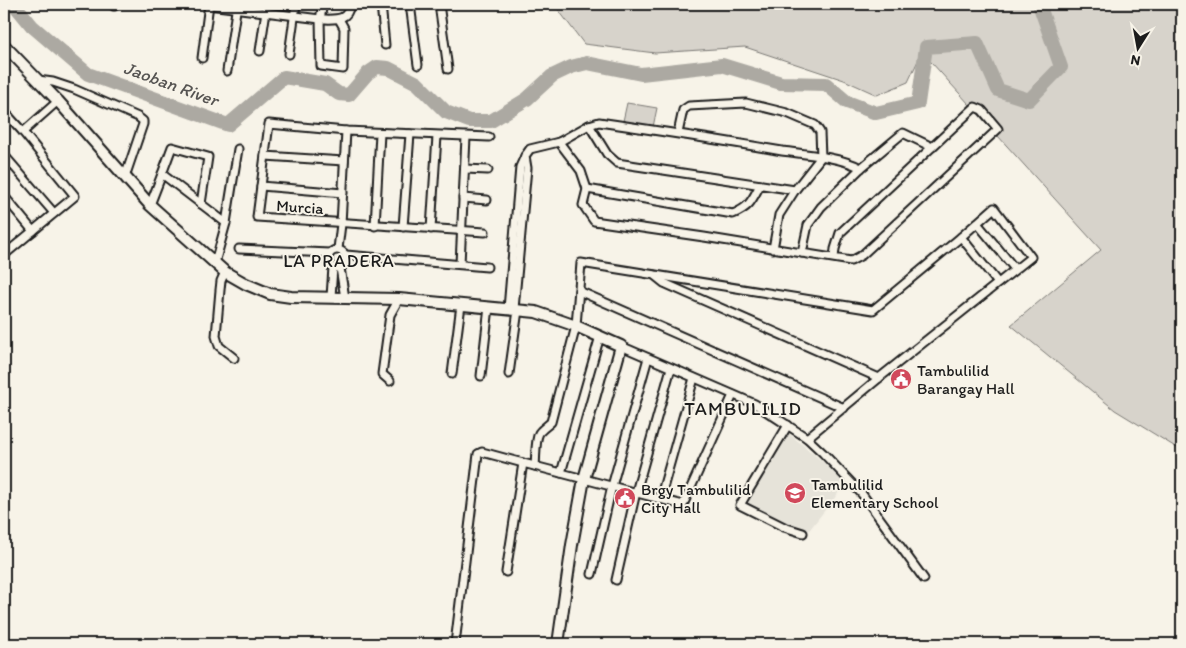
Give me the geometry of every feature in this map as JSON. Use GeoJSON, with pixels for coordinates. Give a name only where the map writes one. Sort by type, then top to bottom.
{"type":"FeatureCollection","features":[{"type":"Feature","properties":{"kind":"street"},"geometry":{"type":"LineString","coordinates":[[202,58],[209,4],[237,6],[265,12],[320,19],[339,19],[346,15],[350,4]]}},
{"type":"Feature","properties":{"kind":"street"},"geometry":{"type":"LineString","coordinates":[[260,51],[267,4]]}},
{"type":"Feature","properties":{"kind":"street"},"geometry":{"type":"LineString","coordinates":[[289,54],[296,4]]}},
{"type":"Feature","properties":{"kind":"street"},"geometry":{"type":"LineString","coordinates":[[323,4],[320,19],[321,66],[342,69],[344,28],[339,19]]}},
{"type":"Feature","properties":{"kind":"street"},"geometry":{"type":"LineString","coordinates":[[381,4],[385,44]]}},
{"type":"Feature","properties":{"kind":"street"},"geometry":{"type":"LineString","coordinates":[[410,4],[418,64]]}},
{"type":"Feature","properties":{"kind":"street"},"geometry":{"type":"LineString","coordinates":[[439,4],[448,69]]}},
{"type":"Feature","properties":{"kind":"street"},"geometry":{"type":"LineString","coordinates":[[227,71],[237,6]]}},
{"type":"Feature","properties":{"kind":"street"},"geometry":{"type":"LineString","coordinates":[[4,45],[58,101],[150,205],[225,272],[246,284],[270,294],[291,297],[399,299],[536,312],[600,336],[755,404],[807,438],[823,453],[862,494],[924,579]]}},
{"type":"Feature","properties":{"kind":"street"},"geometry":{"type":"LineString","coordinates":[[38,80],[53,82],[74,89],[138,117],[143,121],[125,176]]}},
{"type":"Feature","properties":{"kind":"street"},"geometry":{"type":"LineString","coordinates":[[23,132],[58,101]]}},
{"type":"Feature","properties":{"kind":"street"},"geometry":{"type":"LineString","coordinates":[[678,133],[683,110],[690,106],[746,103],[786,112],[815,125],[820,132],[821,157],[795,190],[779,215],[773,249]]}},
{"type":"Feature","properties":{"kind":"street"},"geometry":{"type":"LineString","coordinates":[[559,142],[580,171],[587,189],[583,205],[594,222],[704,237],[851,261],[862,255],[998,129],[982,110],[975,107],[840,233],[834,258]]}},
{"type":"Feature","properties":{"kind":"street"},"geometry":{"type":"LineString","coordinates":[[4,112],[23,132],[75,196],[4,255]]}},
{"type":"Feature","properties":{"kind":"street"},"geometry":{"type":"LineString","coordinates":[[510,374],[520,167],[530,149],[559,142],[589,125],[599,122],[821,157],[852,163],[861,168]]}},
{"type":"Feature","properties":{"kind":"street"},"geometry":{"type":"LineString","coordinates":[[343,193],[261,186],[269,124],[346,131],[489,137]]}},
{"type":"Feature","properties":{"kind":"street"},"geometry":{"type":"LineString","coordinates":[[589,125],[607,154],[617,163],[795,190]]}},
{"type":"Feature","properties":{"kind":"street"},"geometry":{"type":"LineString","coordinates":[[338,250],[346,131]]}},
{"type":"Feature","properties":{"kind":"street"},"geometry":{"type":"LineString","coordinates":[[374,226],[380,133]]}},
{"type":"Feature","properties":{"kind":"street"},"geometry":{"type":"LineString","coordinates":[[802,253],[808,225],[821,207],[861,168],[902,133],[932,147]]}},
{"type":"Feature","properties":{"kind":"street"},"geometry":{"type":"LineString","coordinates":[[403,227],[410,134]]}},
{"type":"Feature","properties":{"kind":"street"},"geometry":{"type":"LineString","coordinates":[[431,229],[437,136]]}},
{"type":"Feature","properties":{"kind":"street"},"geometry":{"type":"LineString","coordinates":[[460,264],[466,137]]}},
{"type":"Feature","properties":{"kind":"street"},"geometry":{"type":"LineString","coordinates":[[150,205],[172,147],[208,157],[201,204]]}},
{"type":"Feature","properties":{"kind":"street"},"geometry":{"type":"LineString","coordinates":[[215,263],[226,223],[238,149]]}},
{"type":"Feature","properties":{"kind":"street"},"geometry":{"type":"LineString","coordinates":[[4,155],[54,213]]}},
{"type":"Feature","properties":{"kind":"street"},"geometry":{"type":"LineString","coordinates":[[265,156],[344,161]]}},
{"type":"Feature","properties":{"kind":"street"},"geometry":{"type":"LineString","coordinates":[[465,170],[488,170]]}},
{"type":"Feature","properties":{"kind":"street"},"geometry":{"type":"LineString","coordinates":[[162,174],[226,223]]}},
{"type":"Feature","properties":{"kind":"street"},"geometry":{"type":"LineString","coordinates":[[587,189],[733,214],[743,210],[751,202],[760,184]]}},
{"type":"Feature","properties":{"kind":"street","name":"Murcia"},"geometry":{"type":"LineString","coordinates":[[261,186],[257,217],[485,232]]}},
{"type":"Feature","properties":{"kind":"street"},"geometry":{"type":"LineString","coordinates":[[4,196],[33,231]]}},
{"type":"Feature","properties":{"kind":"street"},"geometry":{"type":"LineString","coordinates":[[463,198],[487,200]]}},
{"type":"Feature","properties":{"kind":"street"},"geometry":{"type":"LineString","coordinates":[[536,466],[537,439],[539,433],[550,422],[576,326],[581,263],[873,310],[994,208],[1031,256],[807,438]]}},
{"type":"Feature","properties":{"kind":"street"},"geometry":{"type":"LineString","coordinates":[[977,223],[1015,269]]}},
{"type":"Feature","properties":{"kind":"street"},"geometry":{"type":"LineString","coordinates":[[961,237],[998,283]]}},
{"type":"Feature","properties":{"kind":"street"},"geometry":{"type":"LineString","coordinates":[[239,249],[330,253],[341,250],[346,255],[487,267]]}},
{"type":"Feature","properties":{"kind":"street"},"geometry":{"type":"LineString","coordinates":[[330,253],[328,263],[336,268],[345,298]]}},
{"type":"Feature","properties":{"kind":"street"},"geometry":{"type":"LineString","coordinates":[[336,268],[345,264],[346,255]]}},
{"type":"Feature","properties":{"kind":"street"},"geometry":{"type":"LineString","coordinates":[[331,297],[336,268]]}},
{"type":"Feature","properties":{"kind":"street"},"geometry":{"type":"LineString","coordinates":[[225,272],[221,281],[216,336],[219,346],[234,358]]}},
{"type":"Feature","properties":{"kind":"street"},"geometry":{"type":"LineString","coordinates":[[653,275],[664,283],[879,378]]}},
{"type":"Feature","properties":{"kind":"street"},"geometry":{"type":"LineString","coordinates":[[579,291],[844,408]]}},
{"type":"Feature","properties":{"kind":"street"},"geometry":{"type":"LineString","coordinates":[[390,381],[382,374],[390,315],[399,299]]}},
{"type":"Feature","properties":{"kind":"street"},"geometry":{"type":"LineString","coordinates":[[452,374],[461,305]]}},
{"type":"Feature","properties":{"kind":"street"},"geometry":{"type":"LineString","coordinates":[[480,376],[489,307]]}},
{"type":"Feature","properties":{"kind":"street"},"geometry":{"type":"LineString","coordinates":[[561,473],[600,336]]}},
{"type":"Feature","properties":{"kind":"street"},"geometry":{"type":"LineString","coordinates":[[558,644],[572,545],[584,479],[621,346]]}},
{"type":"Feature","properties":{"kind":"street"},"geometry":{"type":"LineString","coordinates":[[592,574],[612,486],[648,358]]}},
{"type":"Feature","properties":{"kind":"street"},"geometry":{"type":"LineString","coordinates":[[616,580],[636,492],[671,368]]}},
{"type":"Feature","properties":{"kind":"street"},"geometry":{"type":"LineString","coordinates":[[660,498],[694,378]]}},
{"type":"Feature","properties":{"kind":"street"},"geometry":{"type":"LineString","coordinates":[[455,644],[478,454],[482,452],[524,462],[684,505],[733,395]]}},
{"type":"Feature","properties":{"kind":"street"},"geometry":{"type":"LineString","coordinates":[[788,425],[740,505],[784,528],[803,532]]}},
{"type":"Feature","properties":{"kind":"street"},"geometry":{"type":"LineString","coordinates":[[506,572],[524,462]]}},
{"type":"Feature","properties":{"kind":"shaded area"},"geometry":{"type":"Polygon","coordinates":[[[554,4],[1182,4],[1182,451],[1115,410],[1011,325],[1101,250],[922,52],[908,82],[877,95],[844,80],[745,47],[655,53],[584,44],[554,4]]]}},
{"type":"Feature","properties":{"kind":"shaded area"},"geometry":{"type":"Polygon","coordinates":[[[627,103],[657,108],[653,127],[623,121],[627,103]]]}},
{"type":"Feature","properties":{"kind":"shaded area","name":"Tambulilid Elementary School"},"geometry":{"type":"Polygon","coordinates":[[[787,432],[847,482],[807,533],[746,504],[787,432]]]}},
{"type":"Feature","properties":{"kind":"waterway","name":"Jaoban River"},"geometry":{"type":"LineString","coordinates":[[14,4],[32,26],[88,74],[228,125],[284,77],[325,84],[339,94],[349,95],[368,73],[377,67],[388,68],[417,83],[446,112],[469,121],[491,121],[527,99],[552,76],[571,67],[587,63],[641,74],[722,65],[781,83],[826,84],[847,102],[876,113],[918,103],[926,47],[977,43],[998,90],[1029,100],[1061,67],[1039,4]]}},
{"type":"Feature","properties":{"kind":"place","name":"Tambulilid Barangay Hall"},"geometry":{"type":"Point","coordinates":[901,379]}},
{"type":"Feature","properties":{"kind":"place","name":"Tambulilid Elementary School"},"geometry":{"type":"Point","coordinates":[795,493]}},
{"type":"Feature","properties":{"kind":"place","name":"Brgy Tambulilid City Hall"},"geometry":{"type":"Point","coordinates":[625,498]}},
{"type":"Feature","properties":{"kind":"district","name":"LA PRADERA"},"geometry":{"type":"Point","coordinates":[339,261]}},
{"type":"Feature","properties":{"kind":"district","name":"TAMBULILID"},"geometry":{"type":"Point","coordinates":[743,408]}}]}
